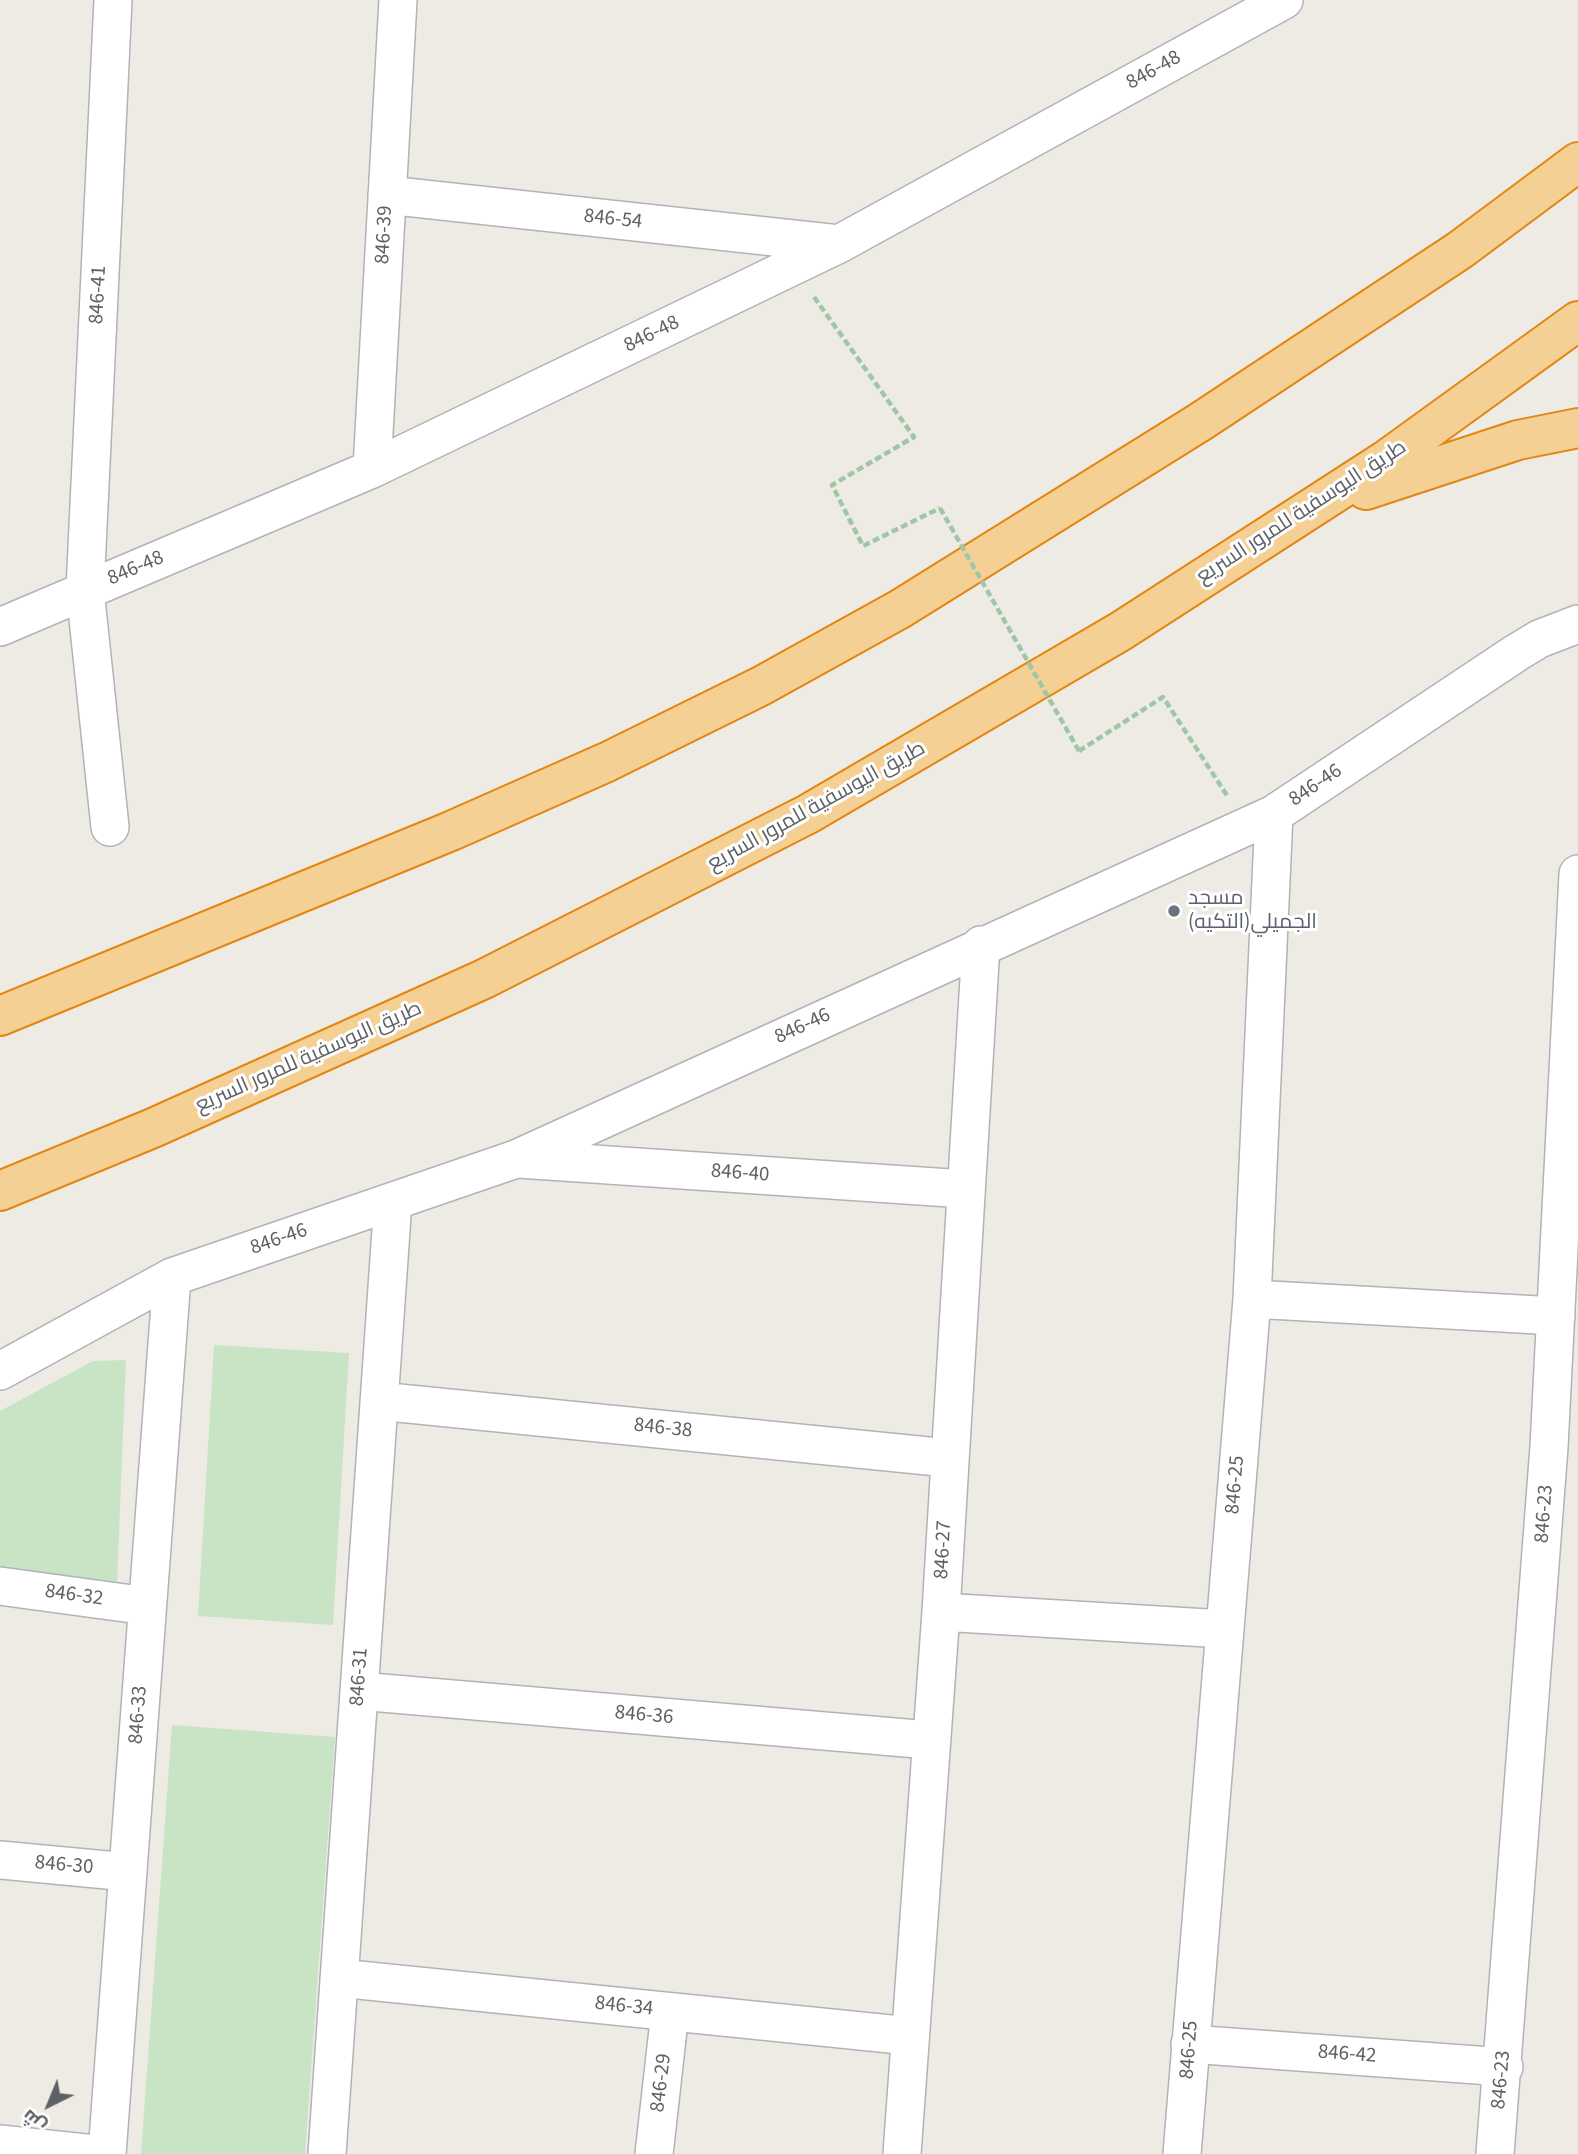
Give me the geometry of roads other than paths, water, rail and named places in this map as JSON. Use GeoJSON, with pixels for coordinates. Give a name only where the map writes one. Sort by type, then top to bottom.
{"type":"FeatureCollection","features":[{"type":"Feature","properties":{"kind":"highway"},"geometry":{"type":"LineString","coordinates":[[0,1016],[452,831],[607,762],[761,686],[909,603],[1266,380],[1460,250],[1578,162]]}},
{"type":"Feature","properties":{"kind":"highway","name":"طريق اليوسفية للمرور السريع"},"geometry":{"type":"LineString","coordinates":[[0,1191],[153,1128],[484,979],[659,893],[808,814],[966,724],[1275,532],[1386,460],[1578,321]]}},
{"type":"Feature","properties":{"kind":"highway"},"geometry":{"type":"LineString","coordinates":[[1275,532],[1369,488],[1438,464],[1518,440],[1578,428]]}},
{"type":"Feature","properties":{"kind":"street","name":"846-41"},"geometry":{"type":"LineString","coordinates":[[110,827],[85,590],[113,0]]}},
{"type":"Feature","properties":{"kind":"street","name":"846-39"},"geometry":{"type":"LineString","coordinates":[[372,469],[398,0]]}},
{"type":"Feature","properties":{"kind":"street","name":"846-48"},"geometry":{"type":"LineString","coordinates":[[0,627],[372,469],[793,267],[1278,0]]}},
{"type":"Feature","properties":{"kind":"street","name":"846-54"},"geometry":{"type":"LineString","coordinates":[[387,195],[839,244]]}},
{"type":"Feature","properties":{"kind":"street","name":"846-46"},"geometry":{"type":"LineString","coordinates":[[0,1371],[172,1277],[516,1159],[1260,820],[1516,653],[1539,639],[1578,624]]}},
{"type":"Feature","properties":{"kind":"street","name":"846-25"},"geometry":{"type":"LineString","coordinates":[[1182,2154],[1252,1299],[1260,820]]}},
{"type":"Feature","properties":{"kind":"street","name":"846-23"},"geometry":{"type":"LineString","coordinates":[[1495,2154],[1564,1449],[1556,1316],[1578,874]]}},
{"type":"Feature","properties":{"kind":"street","name":"846-27"},"geometry":{"type":"LineString","coordinates":[[902,2154],[929,1740],[941,1612],[948,1458],[981,945]]}},
{"type":"Feature","properties":{"kind":"street","name":"846-40"},"geometry":{"type":"LineString","coordinates":[[516,1159],[965,1189]]}},
{"type":"Feature","properties":{"kind":"street","name":"846-31"},"geometry":{"type":"LineString","coordinates":[[327,2154],[393,1200]]}},
{"type":"Feature","properties":{"kind":"street","name":"846-33"},"geometry":{"type":"LineString","coordinates":[[107,2154],[172,1277]]}},
{"type":"Feature","properties":{"kind":"street"},"geometry":{"type":"LineString","coordinates":[[1252,1299],[1556,1316]]}},
{"type":"Feature","properties":{"kind":"street","name":"846-38"},"geometry":{"type":"LineString","coordinates":[[379,1401],[948,1458]]}},
{"type":"Feature","properties":{"kind":"street","name":"846-32"},"geometry":{"type":"LineString","coordinates":[[0,1586],[148,1606]]}},
{"type":"Feature","properties":{"kind":"street"},"geometry":{"type":"LineString","coordinates":[[941,1612],[1224,1629]]}},
{"type":"Feature","properties":{"kind":"street","name":"846-36"},"geometry":{"type":"LineString","coordinates":[[359,1691],[929,1740]]}},
{"type":"Feature","properties":{"kind":"street","name":"846-30"},"geometry":{"type":"LineString","coordinates":[[0,1860],[128,1872]]}},
{"type":"Feature","properties":{"kind":"street","name":"846-34"},"geometry":{"type":"LineString","coordinates":[[339,1978],[910,2036]]}},
{"type":"Feature","properties":{"kind":"street","name":"846-29"},"geometry":{"type":"LineString","coordinates":[[654,2154],[670,2012]]}},
{"type":"Feature","properties":{"kind":"street","name":"846-42"},"geometry":{"type":"LineString","coordinates":[[1191,2044],[1504,2067]]}},
{"type":"Feature","properties":{"kind":"street"},"geometry":{"type":"LineString","coordinates":[[0,2144],[95,2154]]}},
{"type":"Feature","properties":{"kind":"place","name":"مسجد الجميلي(التكيه)"},"geometry":{"type":"Point","coordinates":[1174,911]}}]}
